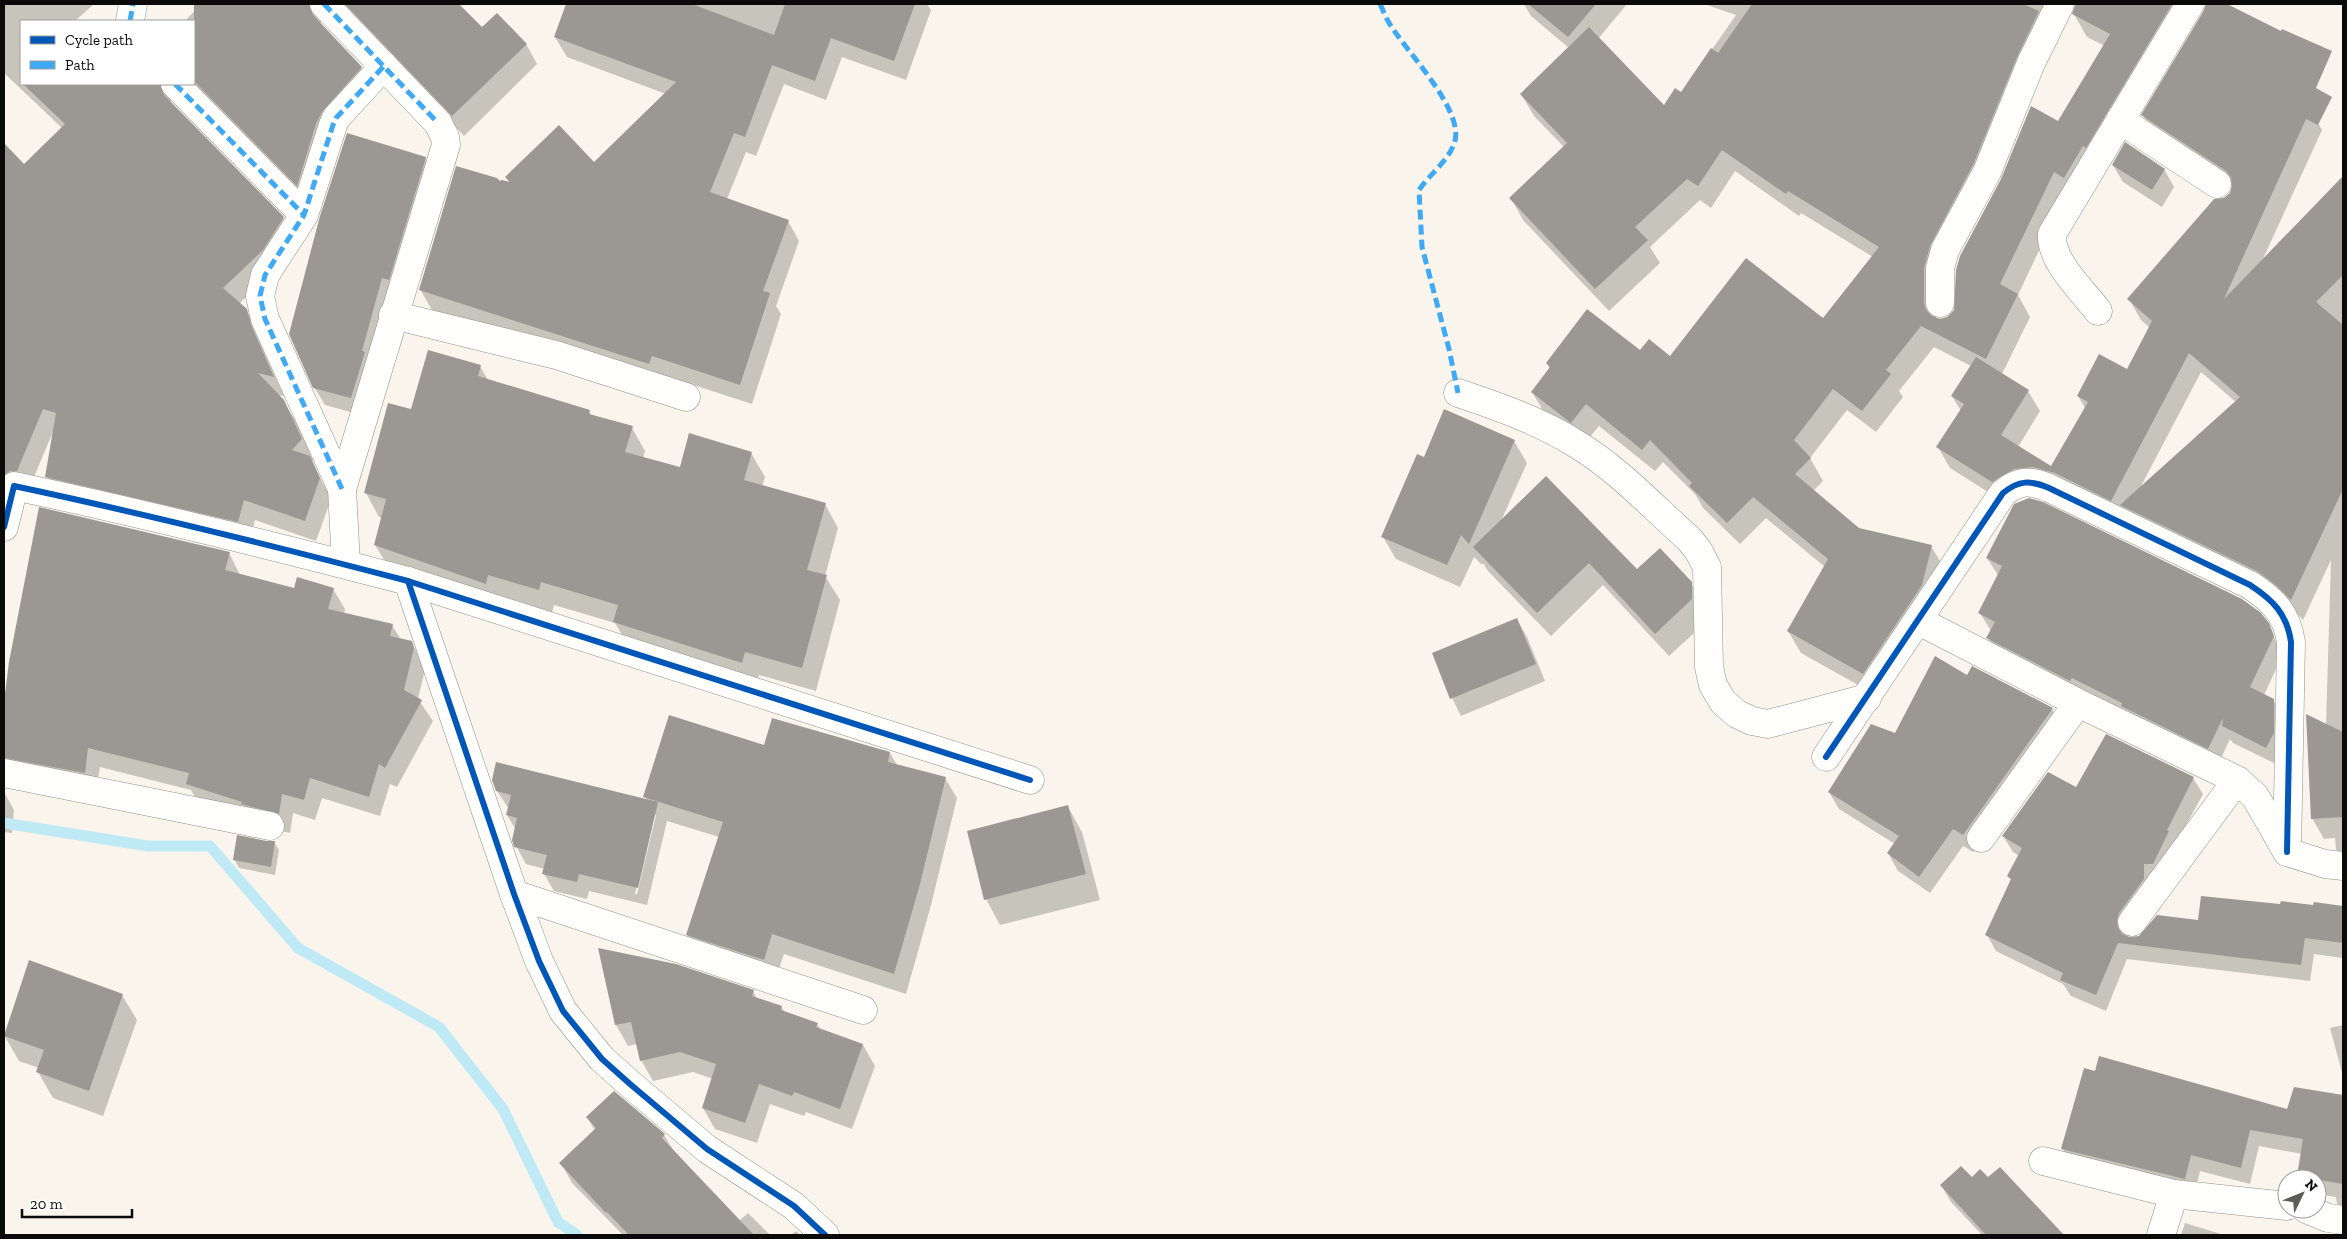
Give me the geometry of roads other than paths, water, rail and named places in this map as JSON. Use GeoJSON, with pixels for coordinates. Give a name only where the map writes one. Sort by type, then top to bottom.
{"type":"FeatureCollection","features":[{"type":"Feature","properties":{"kind":"street"},"geometry":{"type":"LineString","coordinates":[[130,20],[134,4]]}},
{"type":"Feature","properties":{"kind":"street"},"geometry":{"type":"LineString","coordinates":[[324,4],[438,123],[445,137],[446,145],[393,315],[342,489],[346,564]]}},
{"type":"Feature","properties":{"kind":"street"},"geometry":{"type":"LineString","coordinates":[[1940,303],[1940,268],[1945,250],[1987,172],[2030,63],[2060,4]]}},
{"type":"Feature","properties":{"kind":"street"},"geometry":{"type":"LineString","coordinates":[[2098,311],[2057,260],[2051,242],[2052,234],[2190,4]]}},
{"type":"Feature","properties":{"kind":"street"},"geometry":{"type":"LineString","coordinates":[[342,489],[262,308],[260,296],[265,275],[304,215],[336,118],[384,66]]}},
{"type":"Feature","properties":{"kind":"street"},"geometry":{"type":"LineString","coordinates":[[176,85],[304,215]]}},
{"type":"Feature","properties":{"kind":"street"},"geometry":{"type":"LineString","coordinates":[[2120,120],[2217,184]]}},
{"type":"Feature","properties":{"kind":"street"},"geometry":{"type":"LineString","coordinates":[[393,315],[556,355],[686,397]]}},
{"type":"Feature","properties":{"kind":"street"},"geometry":{"type":"LineString","coordinates":[[1458,393],[1509,410],[1547,427],[1579,445],[1615,473],[1689,539],[1698,550],[1707,567],[1708,667],[1713,685],[1723,702],[1737,714],[1752,721],[1768,724],[1867,698]]}},
{"type":"Feature","properties":{"kind":"street"},"geometry":{"type":"LineString","coordinates":[[1826,757],[1919,621],[2003,493],[2011,486],[2029,481],[2057,492],[2250,585],[2277,606],[2289,628],[2290,642],[2287,852]]}},
{"type":"Feature","properties":{"kind":"street"},"geometry":{"type":"LineString","coordinates":[[4,526],[14,486],[346,564],[408,581],[1030,780]]}},
{"type":"Feature","properties":{"kind":"street"},"geometry":{"type":"LineString","coordinates":[[408,581],[514,894],[539,962],[563,1011],[602,1059],[707,1149],[794,1206],[825,1235]]}},
{"type":"Feature","properties":{"kind":"street"},"geometry":{"type":"LineString","coordinates":[[1919,621],[2078,703],[2237,780],[2255,796],[2287,852],[2324,864],[2343,866]]}},
{"type":"Feature","properties":{"kind":"street"},"geometry":{"type":"LineString","coordinates":[[1981,838],[2078,703]]}},
{"type":"Feature","properties":{"kind":"street"},"geometry":{"type":"LineString","coordinates":[[4,773],[270,826]]}},
{"type":"Feature","properties":{"kind":"street"},"geometry":{"type":"LineString","coordinates":[[2132,922],[2237,780]]}},
{"type":"Feature","properties":{"kind":"street"},"geometry":{"type":"LineString","coordinates":[[514,894],[863,1010]]}},
{"type":"Feature","properties":{"kind":"street"},"geometry":{"type":"LineString","coordinates":[[2043,1160],[2174,1194],[2277,1205]]}},
{"type":"Feature","properties":{"kind":"street"},"geometry":{"type":"LineString","coordinates":[[2161,1235],[2174,1194]]}},
{"type":"Feature","properties":{"kind":"street"},"geometry":{"type":"LineString","coordinates":[[2327,1218],[2343,1220]]}},
{"type":"Feature","properties":{"kind":"waterway"},"geometry":{"type":"LineString","coordinates":[[4,823],[148,846],[210,846],[298,948],[439,1027],[503,1109],[558,1222],[577,1235]]}}]}
